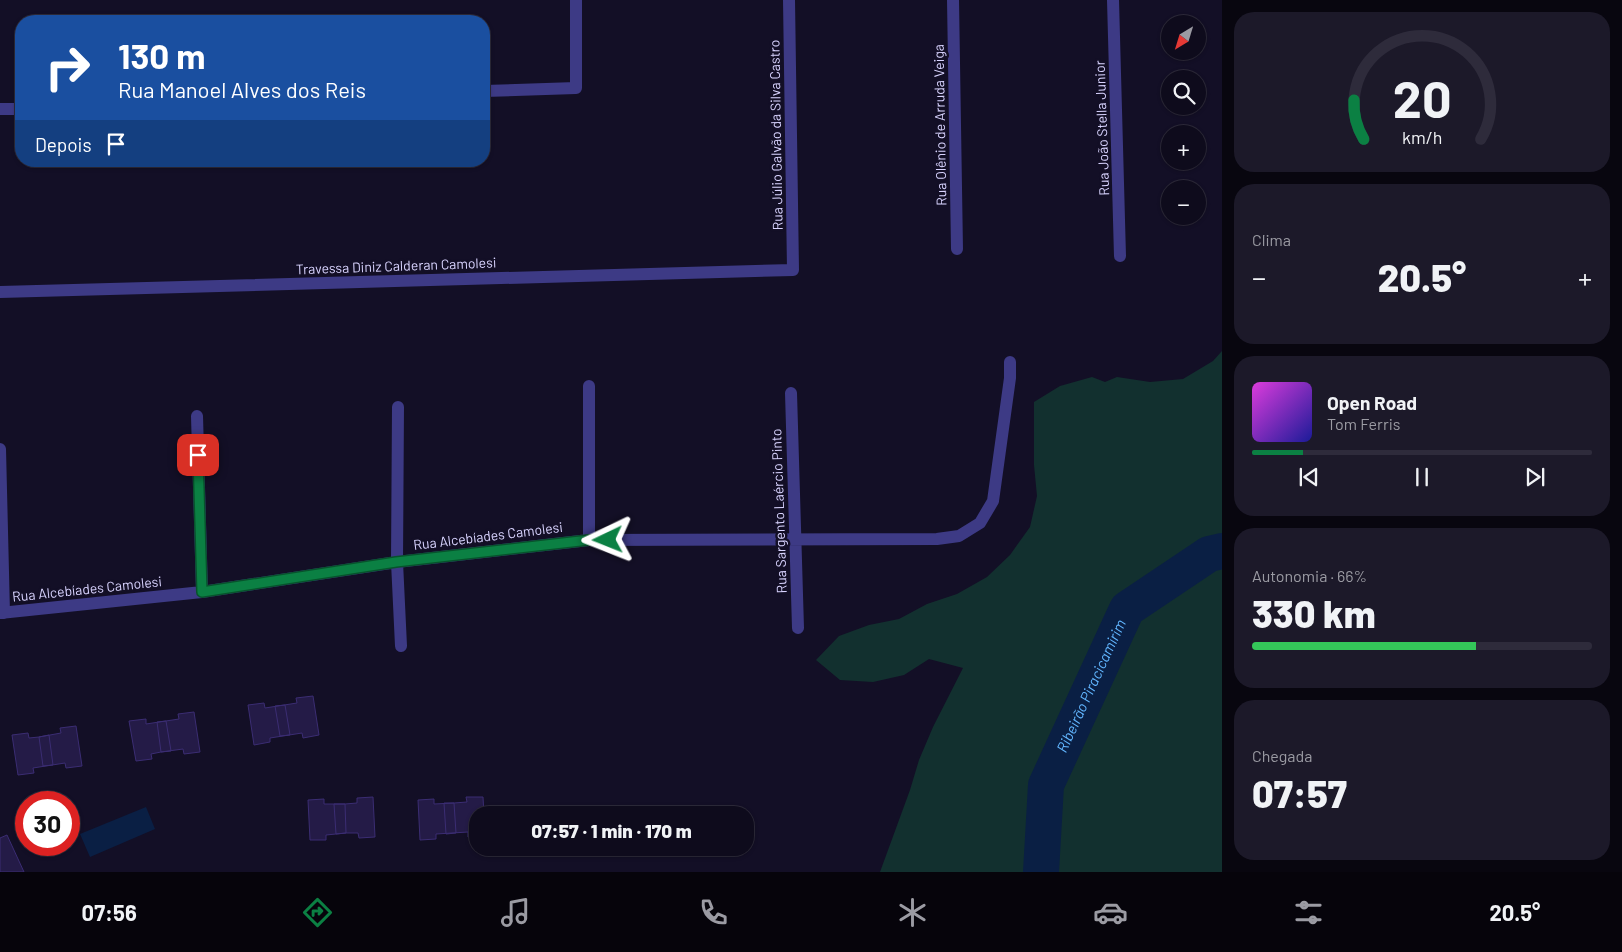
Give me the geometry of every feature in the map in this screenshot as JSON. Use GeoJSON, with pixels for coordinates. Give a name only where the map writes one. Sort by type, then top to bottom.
{"type":"FeatureCollection","features":[{"type":"Feature","properties":{"kind":"street"},"geometry":{"type":"LineString","coordinates":[[490,91],[576,88],[576,0]]}},
{"type":"Feature","properties":{"kind":"street","name":"Rua Júlio Galvão da Silva Castro"},"geometry":{"type":"LineString","coordinates":[[789,0],[793,270]]}},
{"type":"Feature","properties":{"kind":"street","name":"Rua Olênio de Arruda Veiga"},"geometry":{"type":"LineString","coordinates":[[953,0],[957,249]]}},
{"type":"Feature","properties":{"kind":"street","name":"Rua João Stella Junior"},"geometry":{"type":"LineString","coordinates":[[1113,0],[1120,256]]}},
{"type":"Feature","properties":{"kind":"street"},"geometry":{"type":"LineString","coordinates":[[0,109],[15,109]]}},
{"type":"Feature","properties":{"kind":"street","name":"Travessa Diniz Calderan Camolesi"},"geometry":{"type":"LineString","coordinates":[[0,292],[793,270]]}},
{"type":"Feature","properties":{"kind":"street","name":"Rua Alcebíades Camolesi"},"geometry":{"type":"LineString","coordinates":[[2,613],[202,592],[396,562],[589,540],[937,539],[960,536],[980,523],[993,501],[1010,378],[1010,362]]}},
{"type":"Feature","properties":{"kind":"street"},"geometry":{"type":"LineString","coordinates":[[589,540],[590,386]]}},
{"type":"Feature","properties":{"kind":"street","name":"Rua Sargento Laércio Pinto"},"geometry":{"type":"LineString","coordinates":[[791,393],[798,628]]}},
{"type":"Feature","properties":{"kind":"street"},"geometry":{"type":"LineString","coordinates":[[398,408],[396,562],[401,646]]}},
{"type":"Feature","properties":{"kind":"street"},"geometry":{"type":"LineString","coordinates":[[197,416],[202,592]]}},
{"type":"Feature","properties":{"kind":"street"},"geometry":{"type":"LineString","coordinates":[[0,449],[2,613]]}},
{"type":"Feature","properties":{"kind":"green space"},"geometry":{"type":"Polygon","coordinates":[[[1222,351],[1222,872],[880,872],[919,760],[933,727],[963,668],[929,659],[904,675],[873,682],[840,680],[816,660],[839,636],[869,625],[899,619],[927,604],[957,594],[987,577],[1010,555],[1030,527],[1037,496],[1034,465],[1034,402],[1060,386],[1092,377],[1105,382],[1117,377],[1150,382],[1183,379],[1213,361],[1222,351]]]}},
{"type":"Feature","properties":{"kind":"water"},"geometry":{"type":"Polygon","coordinates":[[[146,807],[155,829],[90,857],[80,834],[146,807]]]}},
{"type":"Feature","properties":{"kind":"building"},"geometry":{"type":"Polygon","coordinates":[[[313,696],[319,735],[303,738],[302,733],[270,738],[270,742],[254,745],[248,705],[264,703],[265,708],[297,703],[296,698],[313,696]]]}},
{"type":"Feature","properties":{"kind":"building"},"geometry":{"type":"Polygon","coordinates":[[[285,705],[290,735],[280,736],[275,706],[285,705]]]}},
{"type":"Feature","properties":{"kind":"building"},"geometry":{"type":"Polygon","coordinates":[[[194,712],[200,752],[184,754],[183,749],[161,752],[151,754],[152,759],[136,761],[129,721],[146,719],[146,724],[179,719],[178,714],[194,712]]]}},
{"type":"Feature","properties":{"kind":"building"},"geometry":{"type":"Polygon","coordinates":[[[166,721],[171,751],[161,752],[157,722],[166,721]]]}},
{"type":"Feature","properties":{"kind":"building"},"geometry":{"type":"Polygon","coordinates":[[[76,726],[82,766],[66,768],[65,763],[33,768],[34,773],[18,775],[12,735],[28,733],[29,738],[39,737],[61,733],[60,728],[76,726]]]}},
{"type":"Feature","properties":{"kind":"building"},"geometry":{"type":"Polygon","coordinates":[[[49,735],[53,765],[43,766],[39,737],[49,735]]]}},
{"type":"Feature","properties":{"kind":"building"},"geometry":{"type":"Polygon","coordinates":[[[373,797],[375,837],[359,838],[358,833],[346,833],[326,835],[326,840],[310,840],[308,800],[324,799],[324,804],[345,804],[357,803],[357,798],[373,797]]]}},
{"type":"Feature","properties":{"kind":"building"},"geometry":{"type":"Polygon","coordinates":[[[466,797],[483,797],[484,806],[469,806],[469,837],[468,832],[436,834],[436,839],[420,840],[418,800],[434,799],[434,804],[467,802],[466,797]]]}},
{"type":"Feature","properties":{"kind":"building"},"geometry":{"type":"Polygon","coordinates":[[[444,803],[454,803],[456,833],[446,834],[444,803]]]}},
{"type":"Feature","properties":{"kind":"building"},"geometry":{"type":"Polygon","coordinates":[[[334,804],[345,804],[346,833],[336,834],[334,804]]]}},
{"type":"Feature","properties":{"kind":"building"},"geometry":{"type":"Polygon","coordinates":[[[7,835],[24,872],[0,872],[0,838],[7,835]]]}},
{"type":"Feature","properties":{"kind":"waterway","name":"Ribeirão Piracicamirim"},"geometry":{"type":"LineString","coordinates":[[1041,872],[1046,785],[1127,609],[1209,554],[1222,551]]}},
{"type":"Feature","properties":{"kind":"route"},"geometry":{"type":"LineString","coordinates":[[198,455],[202,592],[396,562],[589,540],[608,540]]}}]}
